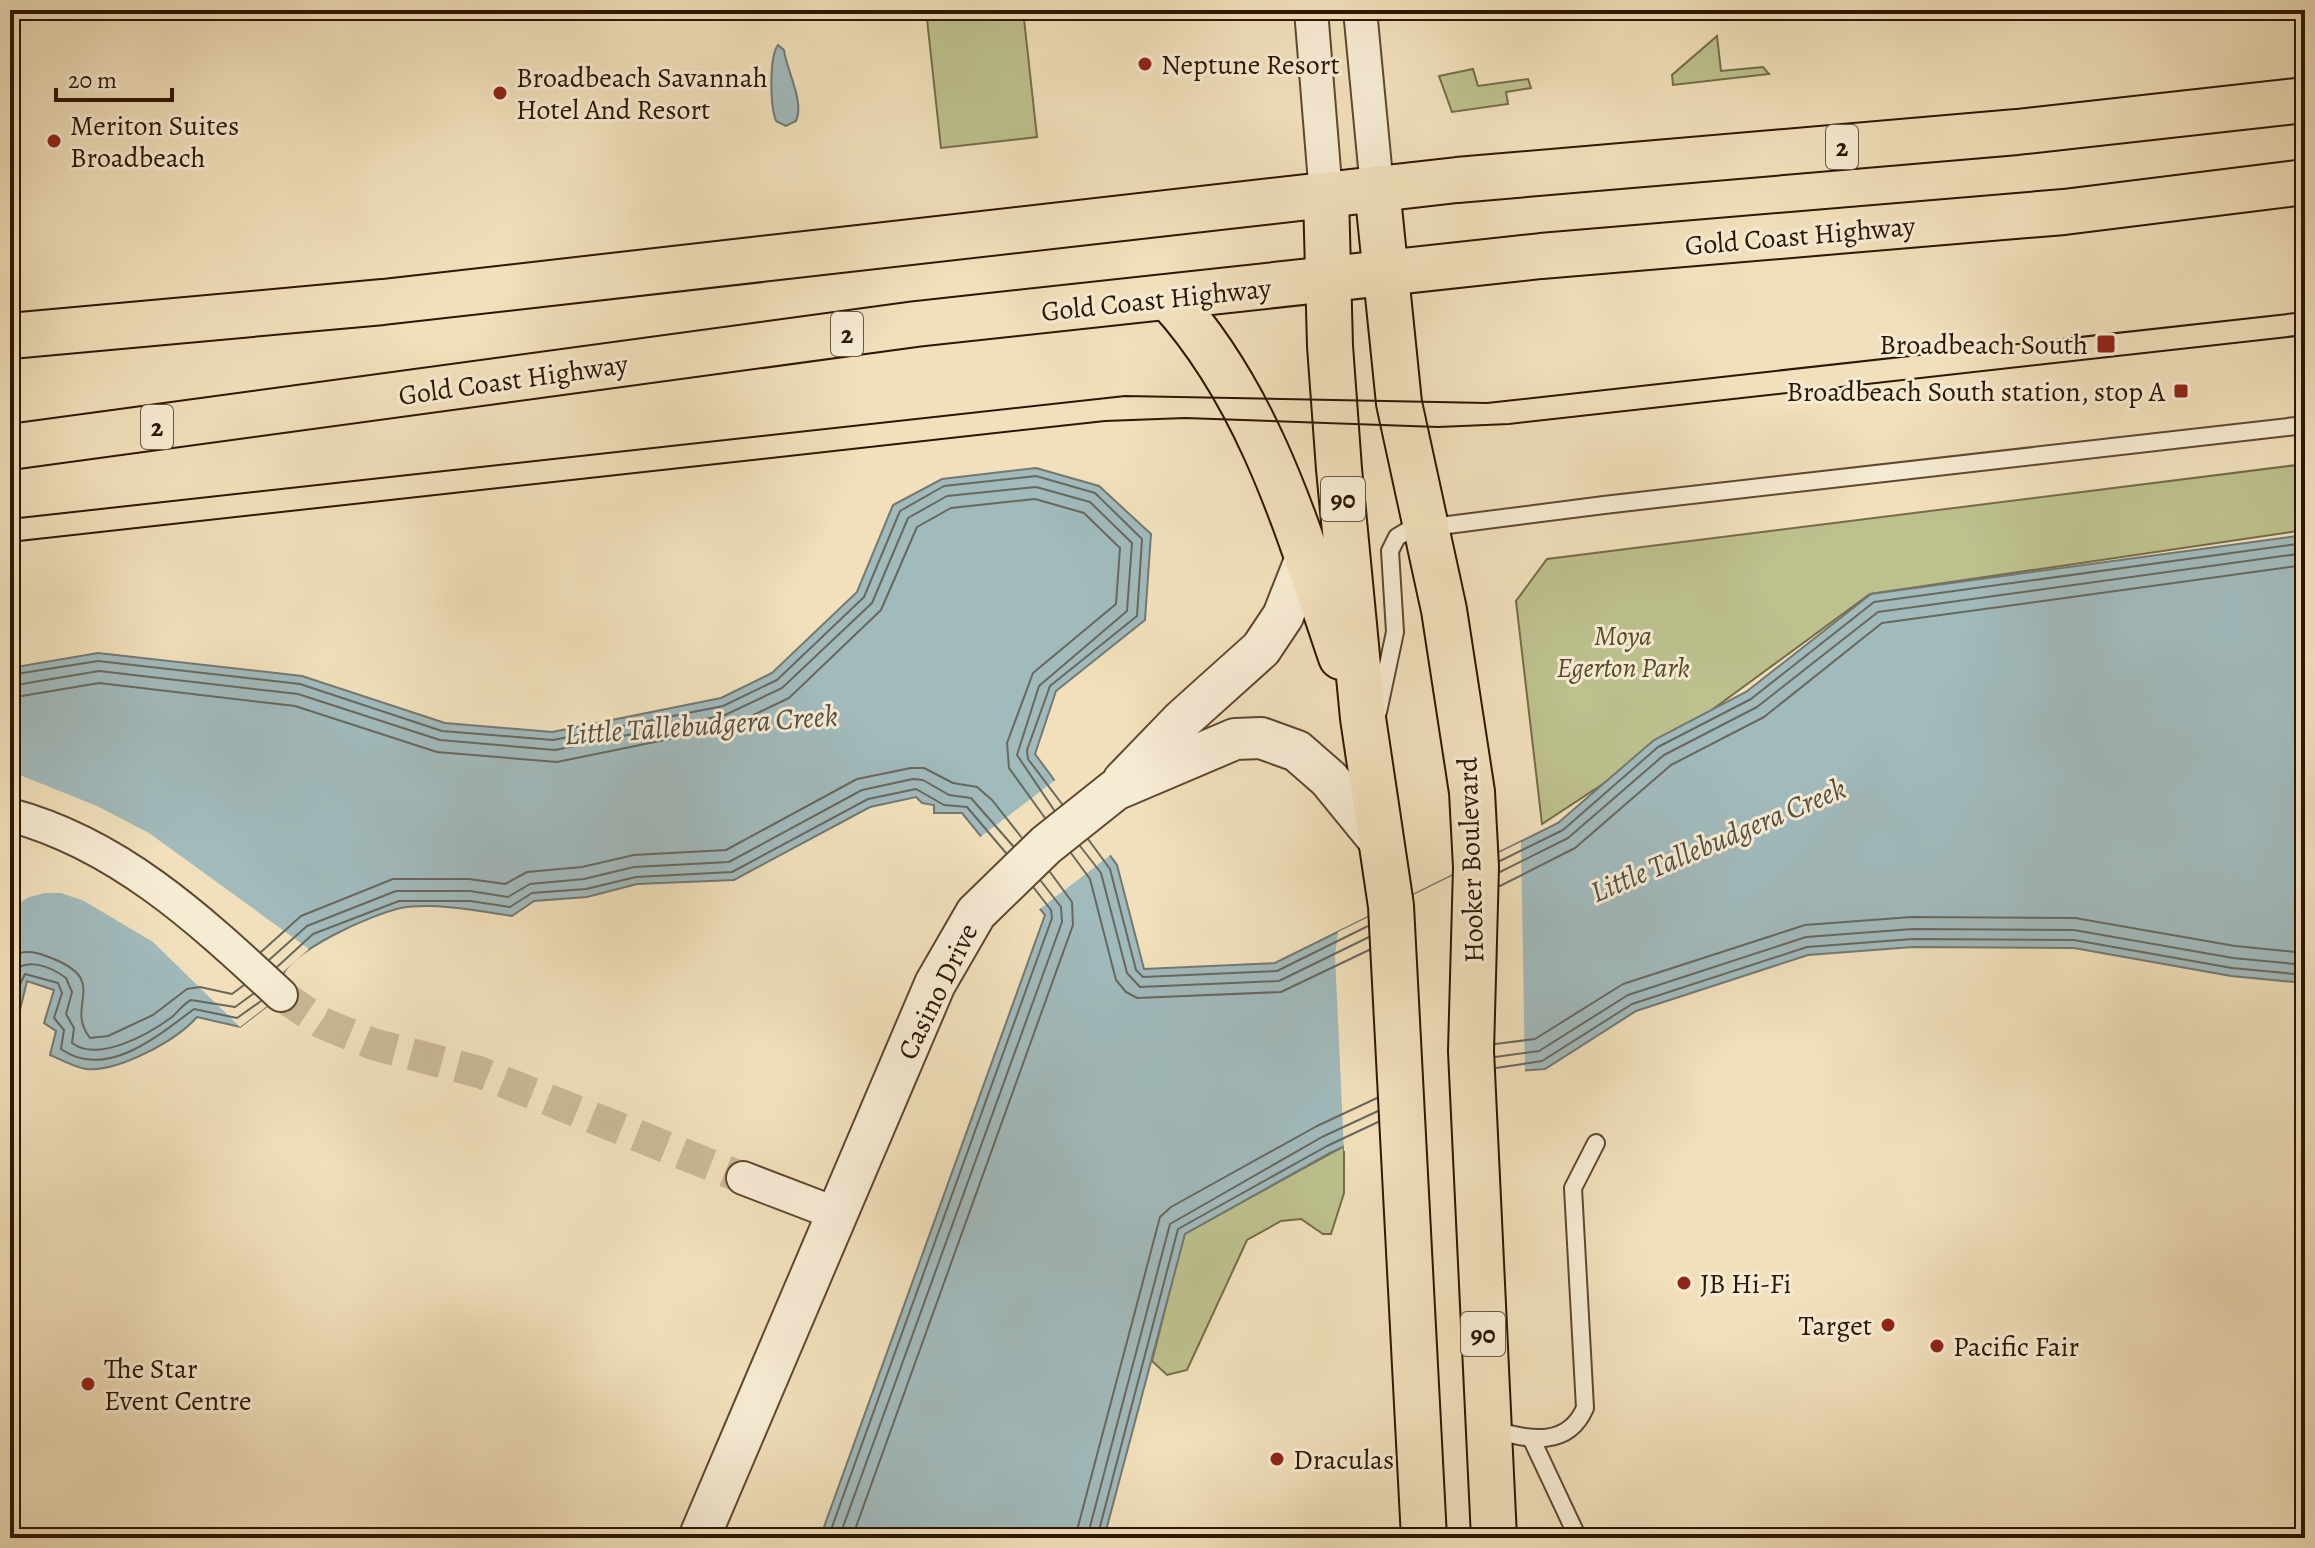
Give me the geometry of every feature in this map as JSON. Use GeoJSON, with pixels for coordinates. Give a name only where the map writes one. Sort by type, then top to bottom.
{"type":"FeatureCollection","features":[{"type":"Feature","properties":{"kind":"main road","name":"2"},"geometry":{"type":"LineString","coordinates":[[10,336],[383,302],[1377,188],[2017,132],[2305,100]]}},
{"type":"Feature","properties":{"kind":"main road","name":"Gold Coast Highway"},"geometry":{"type":"LineString","coordinates":[[10,447],[916,324],[1541,256],[2064,212],[2305,182]]}},
{"type":"Feature","properties":{"kind":"main road","name":"Hooker Boulevard"},"geometry":{"type":"LineString","coordinates":[[1377,188],[1401,415],[1427,528],[1469,760],[1476,867],[1471,1051],[1494,1538]]}},
{"type":"Feature","properties":{"kind":"main road","name":"90"},"geometry":{"type":"LineString","coordinates":[[1326,195],[1327,280],[1338,455],[1365,736],[1391,906],[1424,1538]]}},
{"type":"Feature","properties":{"kind":"main road"},"geometry":{"type":"LineString","coordinates":[[1169,298],[1226,371],[1286,497],[1365,736]]}},
{"type":"Feature","properties":{"kind":"street"},"geometry":{"type":"LineString","coordinates":[[1311,10],[1326,195]]}},
{"type":"Feature","properties":{"kind":"street"},"geometry":{"type":"LineString","coordinates":[[1360,10],[1377,188]]}},
{"type":"Feature","properties":{"kind":"street"},"geometry":{"type":"LineString","coordinates":[[1111,793],[1182,720],[1261,649],[1283,616],[1307,555]]}},
{"type":"Feature","properties":{"kind":"street","name":"Casino Drive"},"geometry":{"type":"LineString","coordinates":[[699,1538],[935,984],[976,913],[1002,885],[1111,793],[1235,739],[1261,738],[1290,747],[1317,767],[1383,845]]}},
{"type":"Feature","properties":{"kind":"street"},"geometry":{"type":"LineString","coordinates":[[10,815],[99,849],[161,889],[281,995]]}},
{"type":"Feature","properties":{"kind":"street"},"geometry":{"type":"LineString","coordinates":[[743,1178],[837,1214]]}},
{"type":"Feature","properties":{"kind":"lane"},"geometry":{"type":"LineString","coordinates":[[1365,736],[1395,632],[1390,551],[1402,533],[2305,425]]}},
{"type":"Feature","properties":{"kind":"lane"},"geometry":{"type":"LineString","coordinates":[[1487,1429],[1532,1440],[1553,1438],[1570,1431],[1585,1408],[1573,1188],[1596,1143]]}},
{"type":"Feature","properties":{"kind":"lane"},"geometry":{"type":"LineString","coordinates":[[1532,1440],[1578,1538]]}},
{"type":"Feature","properties":{"kind":"green space"},"geometry":{"type":"Polygon","coordinates":[[[926,10],[1023,10],[1037,137],[941,148],[926,10]]]}},
{"type":"Feature","properties":{"kind":"green space"},"geometry":{"type":"Polygon","coordinates":[[[1717,36],[1721,71],[1763,67],[1769,74],[1673,85],[1672,75],[1717,36]]]}},
{"type":"Feature","properties":{"kind":"green space"},"geometry":{"type":"Polygon","coordinates":[[[1473,69],[1478,86],[1528,79],[1531,88],[1506,92],[1508,104],[1452,112],[1439,76],[1473,69]]]}},
{"type":"Feature","properties":{"kind":"green space","name":"Moya Egerton Park"},"geometry":{"type":"Polygon","coordinates":[[[2305,464],[2305,530],[1870,594],[1679,734],[1542,824],[1516,601],[1547,559],[2305,464]]]}},
{"type":"Feature","properties":{"kind":"green space"},"geometry":{"type":"Polygon","coordinates":[[[1344,1146],[1344,1193],[1331,1234],[1323,1234],[1301,1219],[1281,1221],[1247,1240],[1187,1370],[1167,1375],[1152,1361],[1184,1234],[1344,1146]]]}},
{"type":"Feature","properties":{"kind":"water"},"geometry":{"type":"Polygon","coordinates":[[[778,45],[784,50],[798,105],[796,121],[786,126],[776,121],[773,104],[772,70],[778,45]]]}},
{"type":"Feature","properties":{"kind":"water","name":"Little Tallebudgera Creek"},"geometry":{"type":"Polygon","coordinates":[[[1036,468],[1099,486],[1151,534],[1145,620],[1056,691],[1035,754],[1117,865],[1144,969],[1275,963],[1558,823],[1654,740],[1746,692],[1871,594],[2305,535],[2305,983],[2231,976],[2074,948],[1913,947],[1808,955],[1636,1011],[1545,1069],[1505,1072],[1330,1153],[1185,1234],[1104,1538],[820,1538],[1045,915],[962,813],[934,813],[934,805],[922,803],[916,797],[870,807],[734,880],[637,884],[587,897],[534,901],[512,916],[456,908],[401,908],[333,935],[299,957],[281,979],[289,989],[240,1027],[197,1017],[161,1045],[114,1066],[86,1069],[50,1055],[56,1031],[44,1023],[54,990],[27,981],[19,1014],[10,1014],[10,668],[98,653],[302,676],[445,723],[552,732],[721,698],[772,673],[857,592],[893,505],[942,479],[1036,468]]]}},
{"type":"Feature","properties":{"kind":"pier"},"geometry":{"type":"Polygon","coordinates":[[[10,771],[97,806],[149,833],[309,949],[283,972],[281,979],[289,989],[240,1027],[153,942],[84,901],[61,893],[45,893],[29,897],[10,909],[10,771]]]}},
{"type":"Feature","properties":{"kind":"pier"},"geometry":{"type":"Polygon","coordinates":[[[1058,778],[1113,853],[1037,911],[979,838],[1058,778]]]}},
{"type":"Feature","properties":{"kind":"pier"},"geometry":{"type":"Polygon","coordinates":[[[1521,842],[1525,1074],[1506,1076],[1344,1151],[1335,955],[1338,932],[1521,842]]]}},
{"type":"Feature","properties":{"kind":"tunnel"},"geometry":{"type":"LineString","coordinates":[[281,995],[322,1023],[373,1044],[479,1072],[743,1178]]}},
{"type":"Feature","properties":{"kind":"tram line"},"geometry":{"type":"LineString","coordinates":[[10,519],[1125,396],[1487,403],[2305,312]]}},
{"type":"Feature","properties":{"kind":"tram line"},"geometry":{"type":"LineString","coordinates":[[10,542],[1105,421],[1185,418],[1438,427],[1509,424],[2305,335]]}},
{"type":"Feature","properties":{"kind":"place","name":"Neptune Resort"},"geometry":{"type":"Point","coordinates":[1145,64]}},
{"type":"Feature","properties":{"kind":"place","name":"Broadbeach Savannah Hotel And Resort"},"geometry":{"type":"Point","coordinates":[500,93]}},
{"type":"Feature","properties":{"kind":"place","name":"Meriton Suites Broadbeach"},"geometry":{"type":"Point","coordinates":[54,141]}},
{"type":"Feature","properties":{"kind":"place","name":"Broadbeach South"},"geometry":{"type":"Point","coordinates":[2106,344]}},
{"type":"Feature","properties":{"kind":"place","name":"Broadbeach South station, stop A"},"geometry":{"type":"Point","coordinates":[2181,391]}},
{"type":"Feature","properties":{"kind":"place","name":"JB Hi-Fi"},"geometry":{"type":"Point","coordinates":[1684,1283]}},
{"type":"Feature","properties":{"kind":"place","name":"Target"},"geometry":{"type":"Point","coordinates":[1888,1325]}},
{"type":"Feature","properties":{"kind":"place","name":"Pacific Fair"},"geometry":{"type":"Point","coordinates":[1937,1346]}},
{"type":"Feature","properties":{"kind":"place","name":"The Star Event Centre"},"geometry":{"type":"Point","coordinates":[88,1384]}},
{"type":"Feature","properties":{"kind":"place","name":"Draculas"},"geometry":{"type":"Point","coordinates":[1277,1459]}}]}
